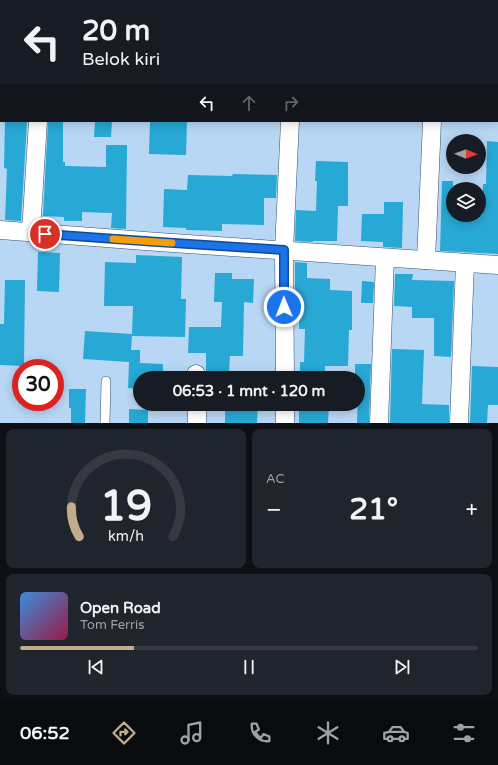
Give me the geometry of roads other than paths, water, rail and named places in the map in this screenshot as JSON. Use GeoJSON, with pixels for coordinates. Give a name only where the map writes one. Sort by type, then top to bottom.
{"type":"FeatureCollection","features":[{"type":"Feature","properties":{"kind":"street"},"geometry":{"type":"LineString","coordinates":[[490,0],[498,0]]}},
{"type":"Feature","properties":{"kind":"street"},"geometry":{"type":"LineString","coordinates":[[32,232],[38,122]]}},
{"type":"Feature","properties":{"kind":"street"},"geometry":{"type":"LineString","coordinates":[[285,371],[284,250],[290,122]]}},
{"type":"Feature","properties":{"kind":"street"},"geometry":{"type":"LineString","coordinates":[[426,260],[432,122]]}},
{"type":"Feature","properties":{"kind":"street"},"geometry":{"type":"LineString","coordinates":[[0,230],[498,265]]}},
{"type":"Feature","properties":{"kind":"street"},"geometry":{"type":"LineString","coordinates":[[379,423],[385,258]]}},
{"type":"Feature","properties":{"kind":"street"},"geometry":{"type":"LineString","coordinates":[[459,423],[465,263]]}},
{"type":"Feature","properties":{"kind":"street"},"geometry":{"type":"LineString","coordinates":[[197,411],[197,423]]}},
{"type":"Feature","properties":{"kind":"street"},"geometry":{"type":"LineString","coordinates":[[285,411],[285,423]]}},
{"type":"Feature","properties":{"kind":"lane"},"geometry":{"type":"LineString","coordinates":[[105,423],[106,381]]}}]}
